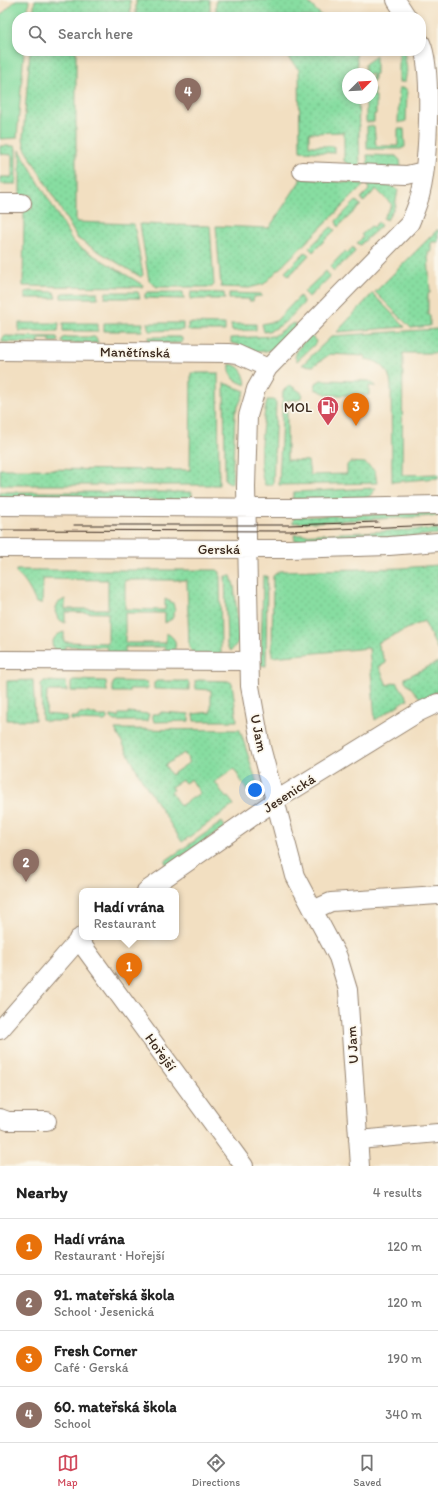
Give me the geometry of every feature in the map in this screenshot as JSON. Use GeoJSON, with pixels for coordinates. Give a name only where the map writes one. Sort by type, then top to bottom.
{"type":"FeatureCollection","features":[{"type":"Feature","properties":{"kind":"street"},"geometry":{"type":"LineString","coordinates":[[396,0],[404,12]]}},
{"type":"Feature","properties":{"kind":"street"},"geometry":{"type":"LineString","coordinates":[[247,548],[248,416],[256,390],[268,368],[410,223],[421,192],[424,172],[428,86],[427,67],[424,56]]}},
{"type":"Feature","properties":{"kind":"street"},"geometry":{"type":"LineString","coordinates":[[302,171],[407,175],[424,172]]}},
{"type":"Feature","properties":{"kind":"street"},"geometry":{"type":"LineString","coordinates":[[0,202],[22,203]]}},
{"type":"Feature","properties":{"kind":"street","name":"Manětínská"},"geometry":{"type":"LineString","coordinates":[[0,351],[229,353],[237,354],[268,368]]}},
{"type":"Feature","properties":{"kind":"street"},"geometry":{"type":"LineString","coordinates":[[0,506],[247,508],[438,505]]}},
{"type":"Feature","properties":{"kind":"street","name":"Gerská"},"geometry":{"type":"LineString","coordinates":[[0,548],[247,548],[389,546],[438,542]]}},
{"type":"Feature","properties":{"kind":"street","name":"U Jam"},"geometry":{"type":"LineString","coordinates":[[247,548],[248,661],[250,686],[260,740],[295,876],[338,957],[348,990],[360,1166]]}},
{"type":"Feature","properties":{"kind":"street"},"geometry":{"type":"LineString","coordinates":[[0,660],[248,661]]}},
{"type":"Feature","properties":{"kind":"street","name":"Jesenická"},"geometry":{"type":"LineString","coordinates":[[150,888],[276,801],[419,712],[438,703]]}},
{"type":"Feature","properties":{"kind":"street"},"geometry":{"type":"LineString","coordinates":[[313,910],[331,902],[438,896]]}},
{"type":"Feature","properties":{"kind":"street"},"geometry":{"type":"LineString","coordinates":[[0,1030],[79,939]]}},
{"type":"Feature","properties":{"kind":"street","name":"Hořejší"},"geometry":{"type":"LineString","coordinates":[[81,940],[244,1166]]}},
{"type":"Feature","properties":{"kind":"street"},"geometry":{"type":"LineString","coordinates":[[0,1118],[8,1122],[48,1121]]}},
{"type":"Feature","properties":{"kind":"street"},"geometry":{"type":"LineString","coordinates":[[358,1140],[438,1133]]}},
{"type":"Feature","properties":{"kind":"green space"},"geometry":{"type":"Polygon","coordinates":[[[16,0],[29,0],[28,12],[12,12],[12,56],[24,56],[17,138],[0,139],[0,16],[16,0]]]}},
{"type":"Feature","properties":{"kind":"green space"},"geometry":{"type":"Polygon","coordinates":[[[35,0],[130,0],[131,12],[34,12],[35,0]]]}},
{"type":"Feature","properties":{"kind":"green space"},"geometry":{"type":"Polygon","coordinates":[[[136,0],[210,0],[210,12],[136,12],[136,0]]]}},
{"type":"Feature","properties":{"kind":"green space"},"geometry":{"type":"Polygon","coordinates":[[[216,0],[306,0],[318,12],[216,12],[216,0]]]}},
{"type":"Feature","properties":{"kind":"green space"},"geometry":{"type":"Polygon","coordinates":[[[30,56],[76,56],[76,222],[134,224],[143,275],[141,277],[78,239],[25,148],[23,138],[30,56]]]}},
{"type":"Feature","properties":{"kind":"green space"},"geometry":{"type":"Polygon","coordinates":[[[286,56],[356,56],[357,68],[342,68],[342,104],[358,104],[360,167],[350,166],[344,161],[344,132],[309,133],[309,146],[334,146],[334,153],[300,151],[299,70],[286,56]]]}},
{"type":"Feature","properties":{"kind":"green space"},"geometry":{"type":"Polygon","coordinates":[[[376,56],[376,68],[365,68],[365,64],[376,56]]]}},
{"type":"Feature","properties":{"kind":"green space"},"geometry":{"type":"Polygon","coordinates":[[[399,56],[405,56],[407,70],[405,82],[399,82],[399,56]]]}},
{"type":"Feature","properties":{"kind":"green space"},"geometry":{"type":"Polygon","coordinates":[[[399,88],[405,88],[407,90],[406,121],[398,123],[399,88]]]}},
{"type":"Feature","properties":{"kind":"green space"},"geometry":{"type":"Polygon","coordinates":[[[366,104],[376,104],[374,122],[366,122],[366,104]]]}},
{"type":"Feature","properties":{"kind":"green space"},"geometry":{"type":"Polygon","coordinates":[[[367,126],[374,126],[376,146],[398,146],[398,129],[404,129],[405,147],[401,149],[367,149],[367,126]]]}},
{"type":"Feature","properties":{"kind":"green space"},"geometry":{"type":"Polygon","coordinates":[[[0,146],[14,146],[16,148],[16,184],[0,184],[0,177],[12,177],[12,155],[0,154],[0,146]]]}},
{"type":"Feature","properties":{"kind":"green space"},"geometry":{"type":"Polygon","coordinates":[[[20,150],[72,240],[78,246],[143,285],[142,287],[23,286],[24,209],[32,209],[32,195],[20,195],[20,150]]]}},
{"type":"Feature","properties":{"kind":"green space"},"geometry":{"type":"Polygon","coordinates":[[[367,155],[396,156],[400,160],[401,168],[368,167],[367,155]]]}},
{"type":"Feature","properties":{"kind":"green space"},"geometry":{"type":"Polygon","coordinates":[[[300,178],[364,185],[264,284],[249,288],[221,287],[216,226],[269,228],[300,181],[300,178]]]}},
{"type":"Feature","properties":{"kind":"green space"},"geometry":{"type":"Polygon","coordinates":[[[371,183],[391,186],[398,190],[395,206],[387,220],[383,218],[392,205],[376,189],[364,202],[361,198],[369,190],[367,184],[371,183]]]}},
{"type":"Feature","properties":{"kind":"green space"},"geometry":{"type":"Polygon","coordinates":[[[356,201],[361,205],[338,227],[336,221],[356,201]]]}},
{"type":"Feature","properties":{"kind":"green space"},"geometry":{"type":"Polygon","coordinates":[[[378,222],[381,226],[360,245],[357,243],[363,237],[361,235],[378,222]]]}},
{"type":"Feature","properties":{"kind":"green space"},"geometry":{"type":"Polygon","coordinates":[[[140,224],[210,226],[214,285],[212,287],[157,287],[149,281],[140,224]]]}},
{"type":"Feature","properties":{"kind":"green space"},"geometry":{"type":"Polygon","coordinates":[[[331,227],[335,230],[313,252],[309,248],[331,227]]]}},
{"type":"Feature","properties":{"kind":"green space"},"geometry":{"type":"Polygon","coordinates":[[[438,229],[438,242],[431,242],[431,252],[428,252],[430,293],[428,293],[428,315],[430,315],[430,326],[411,328],[375,292],[438,229]]]}},
{"type":"Feature","properties":{"kind":"green space"},"geometry":{"type":"Polygon","coordinates":[[[353,247],[355,252],[334,271],[330,267],[345,251],[347,253],[353,247]]]}},
{"type":"Feature","properties":{"kind":"green space"},"geometry":{"type":"Polygon","coordinates":[[[305,252],[309,255],[289,276],[285,272],[305,252]]]}},
{"type":"Feature","properties":{"kind":"green space"},"geometry":{"type":"Polygon","coordinates":[[[326,271],[330,277],[309,297],[304,292],[326,271]]]}},
{"type":"Feature","properties":{"kind":"green space"},"geometry":{"type":"Polygon","coordinates":[[[25,292],[54,292],[56,298],[25,298],[25,292]]]}},
{"type":"Feature","properties":{"kind":"green space"},"geometry":{"type":"Polygon","coordinates":[[[97,292],[98,298],[61,298],[61,294],[63,293],[97,292]]]}},
{"type":"Feature","properties":{"kind":"green space"},"geometry":{"type":"Polygon","coordinates":[[[106,292],[138,292],[140,298],[105,298],[106,292]]]}},
{"type":"Feature","properties":{"kind":"green space"},"geometry":{"type":"Polygon","coordinates":[[[148,292],[183,292],[184,299],[145,298],[145,294],[148,292]]]}},
{"type":"Feature","properties":{"kind":"green space"},"geometry":{"type":"Polygon","coordinates":[[[191,292],[224,293],[225,299],[190,299],[191,292]]]}},
{"type":"Feature","properties":{"kind":"green space"},"geometry":{"type":"Polygon","coordinates":[[[229,293],[261,294],[262,296],[254,297],[253,301],[249,301],[249,299],[229,299],[229,293]]]}},
{"type":"Feature","properties":{"kind":"green space"},"geometry":{"type":"Polygon","coordinates":[[[372,294],[405,327],[337,332],[372,294]]]}},
{"type":"Feature","properties":{"kind":"green space"},"geometry":{"type":"Polygon","coordinates":[[[300,296],[304,303],[290,317],[276,328],[264,332],[262,324],[276,321],[300,296]]]}},
{"type":"Feature","properties":{"kind":"green space"},"geometry":{"type":"Polygon","coordinates":[[[19,323],[59,323],[58,331],[19,331],[19,323]]]}},
{"type":"Feature","properties":{"kind":"green space"},"geometry":{"type":"Polygon","coordinates":[[[63,323],[98,323],[98,331],[63,331],[63,323]]]}},
{"type":"Feature","properties":{"kind":"green space"},"geometry":{"type":"Polygon","coordinates":[[[104,323],[143,323],[142,331],[104,331],[104,323]]]}},
{"type":"Feature","properties":{"kind":"green space"},"geometry":{"type":"Polygon","coordinates":[[[147,323],[183,323],[183,330],[149,331],[147,323]]]}},
{"type":"Feature","properties":{"kind":"green space"},"geometry":{"type":"Polygon","coordinates":[[[188,323],[225,324],[225,331],[190,331],[188,330],[188,323]]]}},
{"type":"Feature","properties":{"kind":"green space"},"geometry":{"type":"Polygon","coordinates":[[[293,323],[297,326],[288,336],[274,348],[262,352],[231,343],[231,338],[274,336],[293,323]]]}},
{"type":"Feature","properties":{"kind":"green space"},"geometry":{"type":"Polygon","coordinates":[[[231,324],[256,324],[256,330],[232,331],[231,324]]]}},
{"type":"Feature","properties":{"kind":"green space"},"geometry":{"type":"Polygon","coordinates":[[[438,329],[438,353],[403,353],[402,475],[438,474],[438,478],[392,482],[391,386],[389,375],[384,367],[376,362],[365,359],[365,356],[330,354],[313,366],[302,365],[332,336],[438,329]]]}},
{"type":"Feature","properties":{"kind":"green space"},"geometry":{"type":"Polygon","coordinates":[[[310,335],[316,341],[315,344],[297,361],[295,357],[297,350],[310,335]]]}},
{"type":"Feature","properties":{"kind":"green space"},"geometry":{"type":"Polygon","coordinates":[[[3,336],[57,337],[58,342],[50,342],[50,339],[39,339],[39,343],[2,342],[3,336]]]}},
{"type":"Feature","properties":{"kind":"green space"},"geometry":{"type":"Polygon","coordinates":[[[65,337],[96,337],[98,343],[62,343],[62,339],[65,337]]]}},
{"type":"Feature","properties":{"kind":"green space"},"geometry":{"type":"Polygon","coordinates":[[[149,337],[179,337],[182,338],[182,343],[147,343],[149,337]]]}},
{"type":"Feature","properties":{"kind":"green space"},"geometry":{"type":"Polygon","coordinates":[[[230,364],[242,371],[245,377],[246,385],[233,378],[230,372],[230,364]]]}},
{"type":"Feature","properties":{"kind":"green space"},"geometry":{"type":"Polygon","coordinates":[[[191,373],[218,373],[219,485],[0,485],[0,469],[190,470],[191,373]]]}},
{"type":"Feature","properties":{"kind":"green space"},"geometry":{"type":"Polygon","coordinates":[[[321,380],[369,381],[376,386],[369,386],[369,395],[329,395],[315,389],[316,383],[321,380]]]}},
{"type":"Feature","properties":{"kind":"green space"},"geometry":{"type":"Polygon","coordinates":[[[224,383],[245,391],[235,413],[232,484],[225,480],[224,383]]]}},
{"type":"Feature","properties":{"kind":"green space"},"geometry":{"type":"Polygon","coordinates":[[[290,385],[302,393],[301,398],[298,400],[287,400],[287,460],[308,461],[310,475],[347,474],[347,465],[350,462],[365,463],[375,471],[377,483],[279,485],[283,391],[290,385]]]}},
{"type":"Feature","properties":{"kind":"green space"},"geometry":{"type":"Polygon","coordinates":[[[267,400],[274,400],[276,402],[273,485],[265,485],[261,467],[261,443],[267,400]]]}},
{"type":"Feature","properties":{"kind":"green space"},"geometry":{"type":"Polygon","coordinates":[[[376,488],[369,497],[363,499],[292,499],[294,492],[376,488]]]}},
{"type":"Feature","properties":{"kind":"green space"},"geometry":{"type":"Polygon","coordinates":[[[0,492],[192,492],[192,500],[0,500],[0,492]]]}},
{"type":"Feature","properties":{"kind":"green space"},"geometry":{"type":"Polygon","coordinates":[[[438,512],[438,516],[293,523],[294,517],[438,512]]]}},
{"type":"Feature","properties":{"kind":"green space"},"geometry":{"type":"Polygon","coordinates":[[[438,529],[438,534],[396,538],[295,541],[294,535],[438,529]]]}},
{"type":"Feature","properties":{"kind":"green space"},"geometry":{"type":"Polygon","coordinates":[[[438,565],[438,651],[424,621],[377,643],[386,663],[379,667],[387,685],[397,682],[408,699],[375,720],[369,648],[272,657],[273,576],[279,571],[401,568],[438,565]]]}},
{"type":"Feature","properties":{"kind":"green space"},"geometry":{"type":"Polygon","coordinates":[[[16,570],[217,570],[220,572],[221,655],[193,654],[189,647],[187,580],[125,580],[125,609],[165,610],[165,599],[173,603],[175,611],[172,619],[165,623],[165,613],[125,613],[125,643],[166,643],[166,633],[175,641],[175,650],[166,657],[165,647],[125,647],[125,657],[108,657],[107,647],[65,646],[64,656],[55,653],[52,644],[56,636],[64,632],[64,642],[108,643],[108,613],[65,612],[65,623],[58,619],[55,611],[58,603],[65,599],[65,609],[108,609],[108,580],[43,579],[42,603],[36,603],[28,586],[16,573],[16,570]]]}},
{"type":"Feature","properties":{"kind":"green space"},"geometry":{"type":"Polygon","coordinates":[[[225,576],[231,576],[234,586],[239,635],[238,642],[231,651],[227,646],[225,576]]]}},
{"type":"Feature","properties":{"kind":"green space"},"geometry":{"type":"Polygon","coordinates":[[[263,576],[267,576],[266,666],[261,665],[263,576]]]}},
{"type":"Feature","properties":{"kind":"green space"},"geometry":{"type":"Polygon","coordinates":[[[438,662],[438,691],[421,699],[405,681],[405,678],[438,662]]]}},
{"type":"Feature","properties":{"kind":"green space"},"geometry":{"type":"Polygon","coordinates":[[[33,680],[35,720],[7,720],[7,681],[33,680]]]}},
{"type":"Feature","properties":{"kind":"green space"},"geometry":{"type":"Polygon","coordinates":[[[73,680],[106,681],[107,692],[71,691],[71,683],[73,680]]]}},
{"type":"Feature","properties":{"kind":"green space"},"geometry":{"type":"Polygon","coordinates":[[[44,681],[66,682],[67,691],[47,691],[46,714],[67,716],[67,721],[44,721],[42,719],[41,684],[44,681]]]}},
{"type":"Feature","properties":{"kind":"green space"},"geometry":{"type":"Polygon","coordinates":[[[115,681],[147,682],[148,689],[129,689],[129,692],[113,692],[113,683],[115,681]]]}},
{"type":"Feature","properties":{"kind":"green space"},"geometry":{"type":"Polygon","coordinates":[[[157,681],[187,681],[189,683],[189,690],[154,689],[154,683],[157,681]]]}},
{"type":"Feature","properties":{"kind":"green space"},"geometry":{"type":"Polygon","coordinates":[[[195,681],[228,681],[232,683],[237,721],[194,721],[193,714],[211,712],[211,690],[196,689],[195,681]]]}},
{"type":"Feature","properties":{"kind":"green space"},"geometry":{"type":"Polygon","coordinates":[[[128,712],[149,714],[147,721],[115,721],[111,719],[111,716],[118,717],[119,714],[128,714],[128,712]]]}},
{"type":"Feature","properties":{"kind":"green space"},"geometry":{"type":"Polygon","coordinates":[[[161,712],[189,714],[189,721],[154,722],[152,714],[160,714],[161,712]]]}},
{"type":"Feature","properties":{"kind":"green space"},"geometry":{"type":"Polygon","coordinates":[[[79,714],[96,714],[97,716],[107,716],[107,719],[105,721],[71,720],[71,717],[78,717],[79,714]]]}},
{"type":"Feature","properties":{"kind":"green space"},"geometry":{"type":"Polygon","coordinates":[[[115,729],[240,730],[259,790],[250,795],[234,769],[215,782],[226,798],[228,797],[234,805],[182,842],[141,778],[115,729]],[[184,753],[165,765],[171,775],[190,762],[184,753]],[[191,779],[185,783],[182,780],[171,787],[173,790],[171,792],[180,806],[200,793],[191,779]]]}},
{"type":"Feature","properties":{"kind":"green space"},"geometry":{"type":"Polygon","coordinates":[[[222,822],[225,827],[168,865],[166,864],[165,861],[222,822]]]}},
{"type":"Feature","properties":{"kind":"tram line"},"geometry":{"type":"LineString","coordinates":[[74,525],[289,525],[378,522]]}},
{"type":"Feature","properties":{"kind":"tram line"},"geometry":{"type":"LineString","coordinates":[[0,530],[289,531],[438,525]]}},
{"type":"Feature","properties":{"kind":"place","name":"60. mateřská škola"},"geometry":{"type":"Point","coordinates":[188,111]}},
{"type":"Feature","properties":{"kind":"place","name":"MOL"},"geometry":{"type":"Point","coordinates":[328,426]}},
{"type":"Feature","properties":{"kind":"place","name":"Fresh Corner"},"geometry":{"type":"Point","coordinates":[356,426]}},
{"type":"Feature","properties":{"kind":"place","name":"91. mateřská škola"},"geometry":{"type":"Point","coordinates":[26,882]}},
{"type":"Feature","properties":{"kind":"place","name":"Hadí vrána"},"geometry":{"type":"Point","coordinates":[129,986]}}]}
